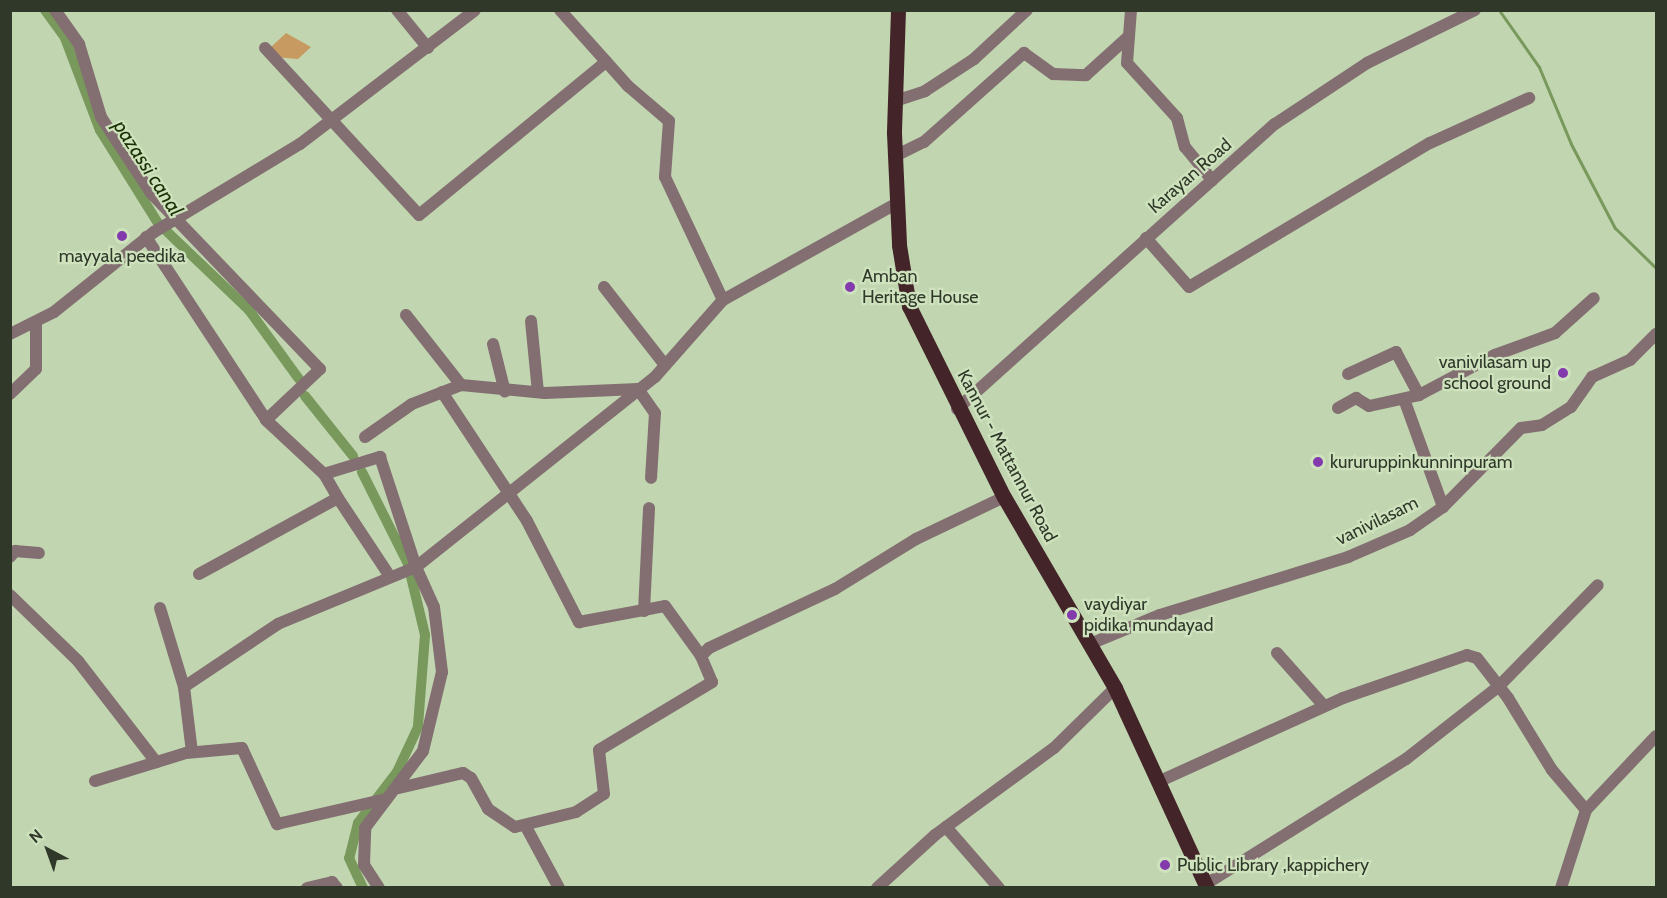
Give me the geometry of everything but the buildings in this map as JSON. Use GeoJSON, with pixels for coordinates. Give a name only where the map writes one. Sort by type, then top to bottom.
{"type":"FeatureCollection","features":[{"type":"Feature","properties":{"kind":"main road","name":"Kannur - Mattannur Road"},"geometry":{"type":"LineString","coordinates":[[898,10],[895,156],[897,203],[909,306],[957,409],[1004,497],[1114,688],[1160,780],[1206,886]]}},
{"type":"Feature","properties":{"kind":"street"},"geometry":{"type":"LineString","coordinates":[[55,10],[79,44],[101,117],[174,221],[320,369],[266,420]]}},
{"type":"Feature","properties":{"kind":"street"},"geometry":{"type":"LineString","coordinates":[[397,10],[428,48]]}},
{"type":"Feature","properties":{"kind":"street"},"geometry":{"type":"LineString","coordinates":[[10,334],[36,323],[150,234],[300,144],[333,116],[428,48],[475,10]]}},
{"type":"Feature","properties":{"kind":"street"},"geometry":{"type":"LineString","coordinates":[[560,10],[606,62],[669,121],[665,177],[723,300]]}},
{"type":"Feature","properties":{"kind":"street"},"geometry":{"type":"LineString","coordinates":[[895,101],[925,91],[974,59],[1027,10]]}},
{"type":"Feature","properties":{"kind":"street"},"geometry":{"type":"LineString","coordinates":[[1131,10],[1127,63],[1177,118],[1185,147],[1212,180]]}},
{"type":"Feature","properties":{"kind":"street","name":"Karayan Road"},"geometry":{"type":"LineString","coordinates":[[957,409],[1275,124],[1367,63],[1475,10]]}},
{"type":"Feature","properties":{"kind":"street"},"geometry":{"type":"LineString","coordinates":[[895,156],[924,142],[1024,53],[1053,74],[1086,75],[1128,37]]}},
{"type":"Feature","properties":{"kind":"street"},"geometry":{"type":"LineString","coordinates":[[265,48],[333,116],[419,215],[606,62]]}},
{"type":"Feature","properties":{"kind":"street"},"geometry":{"type":"LineString","coordinates":[[1146,238],[1189,287],[1430,143],[1529,98]]}},
{"type":"Feature","properties":{"kind":"street"},"geometry":{"type":"LineString","coordinates":[[184,687],[278,624],[389,575],[415,567],[638,389],[665,365],[723,300],[897,203]]}},
{"type":"Feature","properties":{"kind":"street"},"geometry":{"type":"LineString","coordinates":[[150,234],[266,420],[324,474],[389,575]]}},
{"type":"Feature","properties":{"kind":"street"},"geometry":{"type":"LineString","coordinates":[[604,286],[665,365]]}},
{"type":"Feature","properties":{"kind":"street"},"geometry":{"type":"LineString","coordinates":[[1338,408],[1356,398],[1369,406],[1419,396],[1495,355],[1555,333],[1594,298]]}},
{"type":"Feature","properties":{"kind":"street"},"geometry":{"type":"LineString","coordinates":[[406,315],[461,385]]}},
{"type":"Feature","properties":{"kind":"street"},"geometry":{"type":"LineString","coordinates":[[531,321],[538,392]]}},
{"type":"Feature","properties":{"kind":"street"},"geometry":{"type":"LineString","coordinates":[[10,394],[36,369],[36,323]]}},
{"type":"Feature","properties":{"kind":"street","name":"vanivilasam"},"geometry":{"type":"LineString","coordinates":[[1089,645],[1160,615],[1348,557],[1410,530],[1443,507],[1521,428],[1542,425],[1570,407],[1592,376],[1630,360],[1656,334]]}},
{"type":"Feature","properties":{"kind":"street"},"geometry":{"type":"LineString","coordinates":[[493,344],[505,392]]}},
{"type":"Feature","properties":{"kind":"street"},"geometry":{"type":"LineString","coordinates":[[1348,374],[1396,352],[1419,396]]}},
{"type":"Feature","properties":{"kind":"street"},"geometry":{"type":"LineString","coordinates":[[365,437],[412,404],[461,385],[505,392],[638,389]]}},
{"type":"Feature","properties":{"kind":"street"},"geometry":{"type":"LineString","coordinates":[[638,389],[655,413],[651,478]]}},
{"type":"Feature","properties":{"kind":"street"},"geometry":{"type":"LineString","coordinates":[[399,788],[463,773],[471,777],[488,809],[515,827],[576,812],[604,794],[599,750],[712,682],[701,656],[664,606],[579,622],[527,521],[506,496],[442,392]]}},
{"type":"Feature","properties":{"kind":"street"},"geometry":{"type":"LineString","coordinates":[[1404,399],[1443,507]]}},
{"type":"Feature","properties":{"kind":"street"},"geometry":{"type":"LineString","coordinates":[[324,474],[380,457],[415,567],[434,607],[442,672],[423,750],[399,788],[385,799],[365,828],[361,848],[364,865],[379,888]]}},
{"type":"Feature","properties":{"kind":"street"},"geometry":{"type":"LineString","coordinates":[[701,656],[1004,497]]}},
{"type":"Feature","properties":{"kind":"street"},"geometry":{"type":"LineString","coordinates":[[199,574],[338,498]]}},
{"type":"Feature","properties":{"kind":"street"},"geometry":{"type":"LineString","coordinates":[[644,611],[649,508]]}},
{"type":"Feature","properties":{"kind":"street"},"geometry":{"type":"LineString","coordinates":[[10,557],[15,551],[39,553]]}},
{"type":"Feature","properties":{"kind":"street"},"geometry":{"type":"LineString","coordinates":[[1206,886],[1406,759],[1498,686],[1598,585]]}},
{"type":"Feature","properties":{"kind":"street"},"geometry":{"type":"LineString","coordinates":[[10,595],[78,661],[156,762]]}},
{"type":"Feature","properties":{"kind":"street"},"geometry":{"type":"LineString","coordinates":[[160,608],[184,687],[192,752]]}},
{"type":"Feature","properties":{"kind":"street"},"geometry":{"type":"LineString","coordinates":[[1277,653],[1324,706]]}},
{"type":"Feature","properties":{"kind":"street"},"geometry":{"type":"LineString","coordinates":[[1160,780],[1324,706],[1467,655],[1478,658],[1552,770],[1586,810]]}},
{"type":"Feature","properties":{"kind":"street"},"geometry":{"type":"LineString","coordinates":[[877,888],[946,827],[1054,748],[1114,688]]}},
{"type":"Feature","properties":{"kind":"street"},"geometry":{"type":"LineString","coordinates":[[1561,888],[1586,810],[1656,736]]}},
{"type":"Feature","properties":{"kind":"street"},"geometry":{"type":"LineString","coordinates":[[94,781],[192,752],[242,747],[277,824],[385,799]]}},
{"type":"Feature","properties":{"kind":"street"},"geometry":{"type":"LineString","coordinates":[[525,825],[559,888]]}},
{"type":"Feature","properties":{"kind":"street"},"geometry":{"type":"LineString","coordinates":[[946,827],[999,888]]}},
{"type":"Feature","properties":{"kind":"street"},"geometry":{"type":"LineString","coordinates":[[307,888],[332,882],[337,888]]}},
{"type":"Feature","properties":{"kind":"shaded area"},"geometry":{"type":"Polygon","coordinates":[[[286,33],[311,47],[298,59],[274,57],[270,48],[286,33]]]}},
{"type":"Feature","properties":{"kind":"waterway","name":"pazassi canal"},"geometry":{"type":"LineString","coordinates":[[45,10],[65,38],[100,130],[158,223],[249,310],[299,379]]}},
{"type":"Feature","properties":{"kind":"waterway"},"geometry":{"type":"LineString","coordinates":[[1499,10],[1539,67],[1571,144],[1615,228],[1656,268]]}},
{"type":"Feature","properties":{"kind":"waterway","name":"pazassi canal"},"geometry":{"type":"LineString","coordinates":[[305,396],[353,456]]}},
{"type":"Feature","properties":{"kind":"waterway","name":"pazassi canal"},"geometry":{"type":"LineString","coordinates":[[362,472],[408,564],[425,635],[418,727],[397,772],[358,823],[349,858],[363,888]]}},
{"type":"Feature","properties":{"kind":"place","name":"mayyala peedika"},"geometry":{"type":"Point","coordinates":[122,236]}},
{"type":"Feature","properties":{"kind":"place","name":"Amban Heritage House"},"geometry":{"type":"Point","coordinates":[850,287]}},
{"type":"Feature","properties":{"kind":"place","name":"vanivilasam up school ground"},"geometry":{"type":"Point","coordinates":[1563,373]}},
{"type":"Feature","properties":{"kind":"place","name":"kururuppinkunninpuram"},"geometry":{"type":"Point","coordinates":[1318,462]}},
{"type":"Feature","properties":{"kind":"place","name":"vaydiyar pidika mundayad"},"geometry":{"type":"Point","coordinates":[1072,615]}},
{"type":"Feature","properties":{"kind":"place","name":"Public Library ,kappichery"},"geometry":{"type":"Point","coordinates":[1165,865]}}]}
